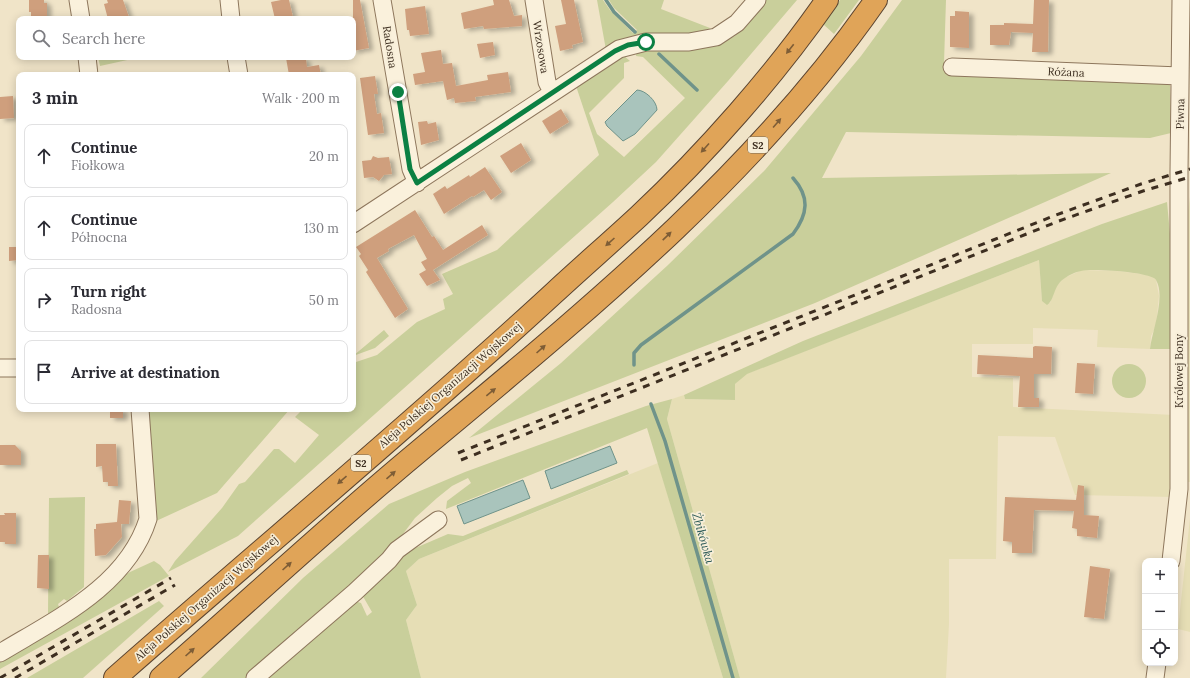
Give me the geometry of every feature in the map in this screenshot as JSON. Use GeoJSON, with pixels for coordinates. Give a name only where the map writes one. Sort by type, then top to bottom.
{"type":"FeatureCollection","features":[{"type":"Feature","properties":{"kind":"highway","name":"Aleja Polskiej Organizacji Wojskowej"},"geometry":{"type":"LineString","coordinates":[[115,678],[488,354],[639,216],[684,172],[726,126],[771,73],[827,0]]}},
{"type":"Feature","properties":{"kind":"highway","name":"S2"},"geometry":{"type":"LineString","coordinates":[[161,678],[342,517],[512,375],[639,263],[722,183],[766,136],[808,88],[876,0]]}},
{"type":"Feature","properties":{"kind":"street"},"geometry":{"type":"LineString","coordinates":[[78,0],[81,16]]}},
{"type":"Feature","properties":{"kind":"street"},"geometry":{"type":"LineString","coordinates":[[229,0],[231,16]]}},
{"type":"Feature","properties":{"kind":"street","name":"Wrzosowa"},"geometry":{"type":"LineString","coordinates":[[534,0],[547,82],[552,92]]}},
{"type":"Feature","properties":{"kind":"street"},"geometry":{"type":"LineString","coordinates":[[356,222],[615,51],[628,45],[646,42],[693,42],[716,37],[737,23],[757,0]]}},
{"type":"Feature","properties":{"kind":"street","name":"Piwna"},"geometry":{"type":"LineString","coordinates":[[1179,180],[1181,0]]}},
{"type":"Feature","properties":{"kind":"street","name":"Radosna"},"geometry":{"type":"LineString","coordinates":[[383,2],[410,169],[417,183]]}},
{"type":"Feature","properties":{"kind":"street"},"geometry":{"type":"LineString","coordinates":[[87,60],[89,72]]}},
{"type":"Feature","properties":{"kind":"street"},"geometry":{"type":"LineString","coordinates":[[236,60],[238,72]]}},
{"type":"Feature","properties":{"kind":"street","name":"Różana"},"geometry":{"type":"LineString","coordinates":[[952,67],[1180,76]]}},
{"type":"Feature","properties":{"kind":"street","name":"Królowej Bony"},"geometry":{"type":"LineString","coordinates":[[1171,558],[1179,489],[1179,180]]}},
{"type":"Feature","properties":{"kind":"street"},"geometry":{"type":"LineString","coordinates":[[0,368],[16,368]]}},
{"type":"Feature","properties":{"kind":"street"},"geometry":{"type":"LineString","coordinates":[[0,653],[69,611],[99,589],[134,550],[148,519],[140,412]]}},
{"type":"Feature","properties":{"kind":"street"},"geometry":{"type":"LineString","coordinates":[[255,678],[355,592],[389,560],[397,550],[438,520]]}},
{"type":"Feature","properties":{"kind":"street"},"geometry":{"type":"LineString","coordinates":[[1155,678],[1157,666]]}},
{"type":"Feature","properties":{"kind":"shaded area"},"geometry":{"type":"Polygon","coordinates":[[[1190,197],[1190,482],[1185,482],[1185,232],[1190,197]]]}},
{"type":"Feature","properties":{"kind":"shaded area"},"geometry":{"type":"Polygon","coordinates":[[[1039,260],[1042,301],[1050,303],[1056,286],[1064,278],[1082,270],[1117,271],[1151,275],[1156,280],[1159,296],[1156,326],[1151,336],[1150,349],[1097,347],[1098,330],[1033,328],[1033,344],[972,344],[972,377],[1013,378],[1013,407],[1174,415],[1173,497],[1075,495],[1055,437],[998,436],[996,559],[949,559],[949,624],[946,678],[740,678],[667,419],[672,399],[684,395],[685,399],[735,400],[735,384],[746,374],[1039,260]]]}},
{"type":"Feature","properties":{"kind":"shaded area"},"geometry":{"type":"Polygon","coordinates":[[[658,463],[723,678],[421,678],[406,620],[417,605],[406,571],[419,559],[658,463]]]}},
{"type":"Feature","properties":{"kind":"shaded area"},"geometry":{"type":"Polygon","coordinates":[[[1190,518],[1190,632],[1178,629],[1190,518]]]}},
{"type":"Feature","properties":{"kind":"green space"},"geometry":{"type":"Polygon","coordinates":[[[597,0],[603,0],[610,10],[633,33],[637,30],[614,8],[609,0],[664,0],[661,9],[710,28],[705,34],[606,50],[597,0]]]}},
{"type":"Feature","properties":{"kind":"green space"},"geometry":{"type":"Polygon","coordinates":[[[765,0],[797,0],[656,162],[613,202],[238,536],[168,572],[175,561],[222,508],[239,484],[245,482],[274,449],[279,449],[295,463],[319,435],[295,417],[300,412],[356,412],[356,362],[377,355],[417,322],[445,309],[443,299],[453,294],[442,274],[497,250],[599,155],[576,86],[623,55],[630,61],[624,63],[624,78],[589,113],[597,134],[624,157],[685,98],[643,57],[636,56],[637,50],[719,44],[735,36],[765,0]]]}},
{"type":"Feature","properties":{"kind":"green space"},"geometry":{"type":"Polygon","coordinates":[[[840,0],[859,0],[834,34],[823,24],[840,0]]]}},
{"type":"Feature","properties":{"kind":"green space"},"geometry":{"type":"Polygon","coordinates":[[[902,0],[946,0],[944,63],[946,72],[1170,82],[1171,133],[1150,138],[846,132],[822,178],[1111,173],[815,303],[469,438],[561,363],[668,265],[765,170],[861,56],[902,0]]]}},
{"type":"Feature","properties":{"kind":"green space"},"geometry":{"type":"Polygon","coordinates":[[[99,60],[127,60],[100,66],[99,60]]]}},
{"type":"Feature","properties":{"kind":"green space"},"geometry":{"type":"Polygon","coordinates":[[[1167,202],[1172,255],[1174,349],[1150,349],[1158,314],[1160,295],[1156,280],[1152,277],[1121,271],[1079,271],[1068,276],[1058,284],[1052,300],[1047,305],[1042,301],[1039,260],[747,374],[735,384],[735,400],[685,399],[684,395],[803,341],[1102,224],[1167,202]]]}},
{"type":"Feature","properties":{"kind":"green space"},"geometry":{"type":"Polygon","coordinates":[[[384,330],[389,336],[375,348],[356,355],[384,330]]]}},
{"type":"Feature","properties":{"kind":"green space"},"geometry":{"type":"Polygon","coordinates":[[[1126,364],[1132,364],[1141,369],[1145,375],[1145,387],[1141,393],[1132,398],[1126,398],[1117,393],[1112,384],[1112,378],[1117,369],[1126,364]]]}},
{"type":"Feature","properties":{"kind":"green space"},"geometry":{"type":"Polygon","coordinates":[[[672,399],[667,419],[740,678],[723,678],[647,428],[446,509],[447,501],[471,483],[468,478],[452,486],[415,518],[382,562],[248,678],[201,678],[303,578],[389,504],[465,472],[646,406],[672,399]]]}},
{"type":"Feature","properties":{"kind":"green space"},"geometry":{"type":"Polygon","coordinates":[[[146,412],[287,412],[217,493],[154,522],[146,412]]]}},
{"type":"Feature","properties":{"kind":"green space"},"geometry":{"type":"Polygon","coordinates":[[[627,470],[629,474],[419,559],[406,571],[417,605],[406,620],[421,678],[263,678],[355,601],[361,603],[367,616],[372,612],[361,593],[399,555],[448,534],[463,536],[627,470]]]}},
{"type":"Feature","properties":{"kind":"green space"},"geometry":{"type":"Polygon","coordinates":[[[85,497],[84,587],[67,601],[64,599],[58,604],[59,607],[48,614],[49,498],[85,497]]]}},
{"type":"Feature","properties":{"kind":"green space"},"geometry":{"type":"Polygon","coordinates":[[[154,561],[160,565],[169,576],[0,669],[0,662],[119,579],[154,561]]]}},
{"type":"Feature","properties":{"kind":"green space"},"geometry":{"type":"Polygon","coordinates":[[[159,601],[164,606],[83,678],[27,678],[159,601]]]}},
{"type":"Feature","properties":{"kind":"water"},"geometry":{"type":"Polygon","coordinates":[[[637,90],[644,92],[653,100],[657,110],[635,134],[623,141],[607,126],[605,122],[637,90]]]}},
{"type":"Feature","properties":{"kind":"water"},"geometry":{"type":"Polygon","coordinates":[[[610,446],[617,463],[551,489],[545,471],[610,446]]]}},
{"type":"Feature","properties":{"kind":"water"},"geometry":{"type":"Polygon","coordinates":[[[523,480],[530,498],[464,524],[457,506],[523,480]]]}},
{"type":"Feature","properties":{"kind":"building"},"geometry":{"type":"Polygon","coordinates":[[[29,0],[44,0],[44,3],[47,3],[47,16],[31,16],[31,12],[29,12],[29,0]]]}},
{"type":"Feature","properties":{"kind":"building"},"geometry":{"type":"Polygon","coordinates":[[[107,0],[123,0],[129,16],[107,16],[104,4],[108,3],[107,0]]]}},
{"type":"Feature","properties":{"kind":"building"},"geometry":{"type":"Polygon","coordinates":[[[289,0],[293,16],[274,16],[271,2],[289,0]]]}},
{"type":"Feature","properties":{"kind":"building"},"geometry":{"type":"Polygon","coordinates":[[[353,0],[360,0],[369,48],[356,50],[356,16],[353,16],[353,0]]]}},
{"type":"Feature","properties":{"kind":"building"},"geometry":{"type":"Polygon","coordinates":[[[493,0],[509,0],[514,16],[522,15],[522,26],[484,29],[483,26],[464,29],[461,13],[494,5],[493,0]]]}},
{"type":"Feature","properties":{"kind":"building"},"geometry":{"type":"Polygon","coordinates":[[[561,0],[574,0],[583,42],[572,45],[573,48],[560,51],[555,26],[566,24],[561,0]]]}},
{"type":"Feature","properties":{"kind":"building"},"geometry":{"type":"Polygon","coordinates":[[[1034,0],[1049,0],[1048,52],[1032,52],[1033,33],[1011,32],[1009,45],[990,45],[990,25],[1004,25],[1004,23],[1033,24],[1034,0]]]}},
{"type":"Feature","properties":{"kind":"building"},"geometry":{"type":"Polygon","coordinates":[[[425,6],[429,34],[410,36],[409,30],[407,30],[405,9],[425,6]]]}},
{"type":"Feature","properties":{"kind":"building"},"geometry":{"type":"Polygon","coordinates":[[[955,11],[969,12],[969,48],[950,47],[950,16],[955,16],[955,11]]]}},
{"type":"Feature","properties":{"kind":"building"},"geometry":{"type":"Polygon","coordinates":[[[493,42],[495,55],[480,58],[477,44],[493,42]]]}},
{"type":"Feature","properties":{"kind":"building"},"geometry":{"type":"Polygon","coordinates":[[[441,50],[443,64],[452,63],[456,86],[488,80],[487,75],[508,72],[511,92],[475,97],[476,101],[455,103],[454,98],[447,100],[443,81],[415,85],[413,74],[425,72],[421,53],[441,50]]]}},
{"type":"Feature","properties":{"kind":"building"},"geometry":{"type":"Polygon","coordinates":[[[286,60],[306,60],[307,67],[319,65],[320,72],[288,72],[286,60]]]}},
{"type":"Feature","properties":{"kind":"building"},"geometry":{"type":"Polygon","coordinates":[[[375,76],[378,94],[374,94],[377,114],[381,113],[384,133],[368,135],[360,78],[375,76]]]}},
{"type":"Feature","properties":{"kind":"building"},"geometry":{"type":"Polygon","coordinates":[[[13,96],[14,118],[0,119],[0,97],[13,96]]]}},
{"type":"Feature","properties":{"kind":"building"},"geometry":{"type":"Polygon","coordinates":[[[561,109],[569,122],[550,134],[542,121],[561,109]]]}},
{"type":"Feature","properties":{"kind":"building"},"geometry":{"type":"Polygon","coordinates":[[[427,121],[428,124],[436,122],[439,140],[421,145],[418,122],[427,121]]]}},
{"type":"Feature","properties":{"kind":"building"},"geometry":{"type":"Polygon","coordinates":[[[521,143],[531,160],[511,173],[500,156],[521,143]]]}},
{"type":"Feature","properties":{"kind":"building"},"geometry":{"type":"Polygon","coordinates":[[[373,156],[378,158],[389,157],[392,174],[384,175],[379,181],[373,177],[364,178],[362,161],[371,160],[373,156]]]}},
{"type":"Feature","properties":{"kind":"building"},"geometry":{"type":"Polygon","coordinates":[[[485,167],[502,192],[491,200],[484,190],[444,214],[433,194],[445,186],[447,189],[485,167]]]}},
{"type":"Feature","properties":{"kind":"building"},"geometry":{"type":"Polygon","coordinates":[[[415,210],[432,237],[434,236],[443,250],[482,225],[488,235],[433,270],[440,280],[427,286],[419,274],[426,270],[421,262],[427,259],[414,235],[388,249],[389,251],[377,258],[408,309],[395,318],[366,272],[368,270],[359,256],[361,254],[356,247],[415,210]]]}},
{"type":"Feature","properties":{"kind":"building"},"geometry":{"type":"Polygon","coordinates":[[[9,247],[16,247],[16,260],[9,261],[9,247]]]}},
{"type":"Feature","properties":{"kind":"building"},"geometry":{"type":"Polygon","coordinates":[[[1033,347],[1052,347],[1051,374],[1034,374],[1034,398],[1039,398],[1039,407],[1018,407],[1020,376],[977,374],[978,355],[1033,358],[1033,347]]]}},
{"type":"Feature","properties":{"kind":"building"},"geometry":{"type":"Polygon","coordinates":[[[1077,363],[1095,364],[1093,394],[1075,393],[1077,363]]]}},
{"type":"Feature","properties":{"kind":"building"},"geometry":{"type":"Polygon","coordinates":[[[110,412],[123,412],[123,418],[110,418],[110,412]]]}},
{"type":"Feature","properties":{"kind":"building"},"geometry":{"type":"Polygon","coordinates":[[[96,444],[116,444],[118,486],[108,486],[108,482],[103,482],[102,466],[96,467],[96,444]]]}},
{"type":"Feature","properties":{"kind":"building"},"geometry":{"type":"Polygon","coordinates":[[[0,445],[15,445],[21,451],[21,465],[0,465],[0,445]]]}},
{"type":"Feature","properties":{"kind":"building"},"geometry":{"type":"Polygon","coordinates":[[[1078,485],[1084,486],[1084,515],[1099,516],[1097,538],[1077,536],[1077,529],[1072,528],[1074,511],[1034,510],[1032,553],[1012,553],[1012,542],[1003,541],[1005,497],[1076,500],[1078,485]]]}},
{"type":"Feature","properties":{"kind":"building"},"geometry":{"type":"Polygon","coordinates":[[[119,500],[131,501],[129,524],[121,524],[122,537],[106,555],[95,556],[94,529],[96,529],[96,524],[117,522],[119,500]]]}},
{"type":"Feature","properties":{"kind":"building"},"geometry":{"type":"Polygon","coordinates":[[[4,513],[16,513],[16,544],[5,544],[5,542],[0,542],[0,515],[5,515],[4,513]]]}},
{"type":"Feature","properties":{"kind":"building"},"geometry":{"type":"Polygon","coordinates":[[[38,555],[49,555],[49,589],[37,588],[38,555]]]}},
{"type":"Feature","properties":{"kind":"building"},"geometry":{"type":"Polygon","coordinates":[[[1090,566],[1110,569],[1104,619],[1084,617],[1090,566]]]}},
{"type":"Feature","properties":{"kind":"waterway","name":"Żbikówka"},"geometry":{"type":"LineString","coordinates":[[606,0],[614,12],[635,32]]}},
{"type":"Feature","properties":{"kind":"waterway","name":"Żbikówka"},"geometry":{"type":"LineString","coordinates":[[659,54],[697,90]]}},
{"type":"Feature","properties":{"kind":"waterway","name":"Żbikówka"},"geometry":{"type":"LineString","coordinates":[[634,365],[634,353],[641,345],[793,234],[802,219],[805,206],[802,192],[793,178]]}},
{"type":"Feature","properties":{"kind":"waterway","name":"Żbikówka"},"geometry":{"type":"LineString","coordinates":[[651,404],[665,441],[733,678]]}},
{"type":"Feature","properties":{"kind":"railway"},"geometry":{"type":"LineString","coordinates":[[458,453],[1056,215],[1141,184],[1190,169]]}},
{"type":"Feature","properties":{"kind":"railway"},"geometry":{"type":"LineString","coordinates":[[461,460],[1059,221],[1143,191],[1190,177]]}},
{"type":"Feature","properties":{"kind":"railway"},"geometry":{"type":"LineString","coordinates":[[0,678],[171,578]]}},
{"type":"Feature","properties":{"kind":"railway"},"geometry":{"type":"LineString","coordinates":[[15,678],[175,585]]}},
{"type":"Feature","properties":{"kind":"route"},"geometry":{"type":"LineString","coordinates":[[398,92],[410,169],[417,183],[615,51],[628,45],[646,42]]}}]}
